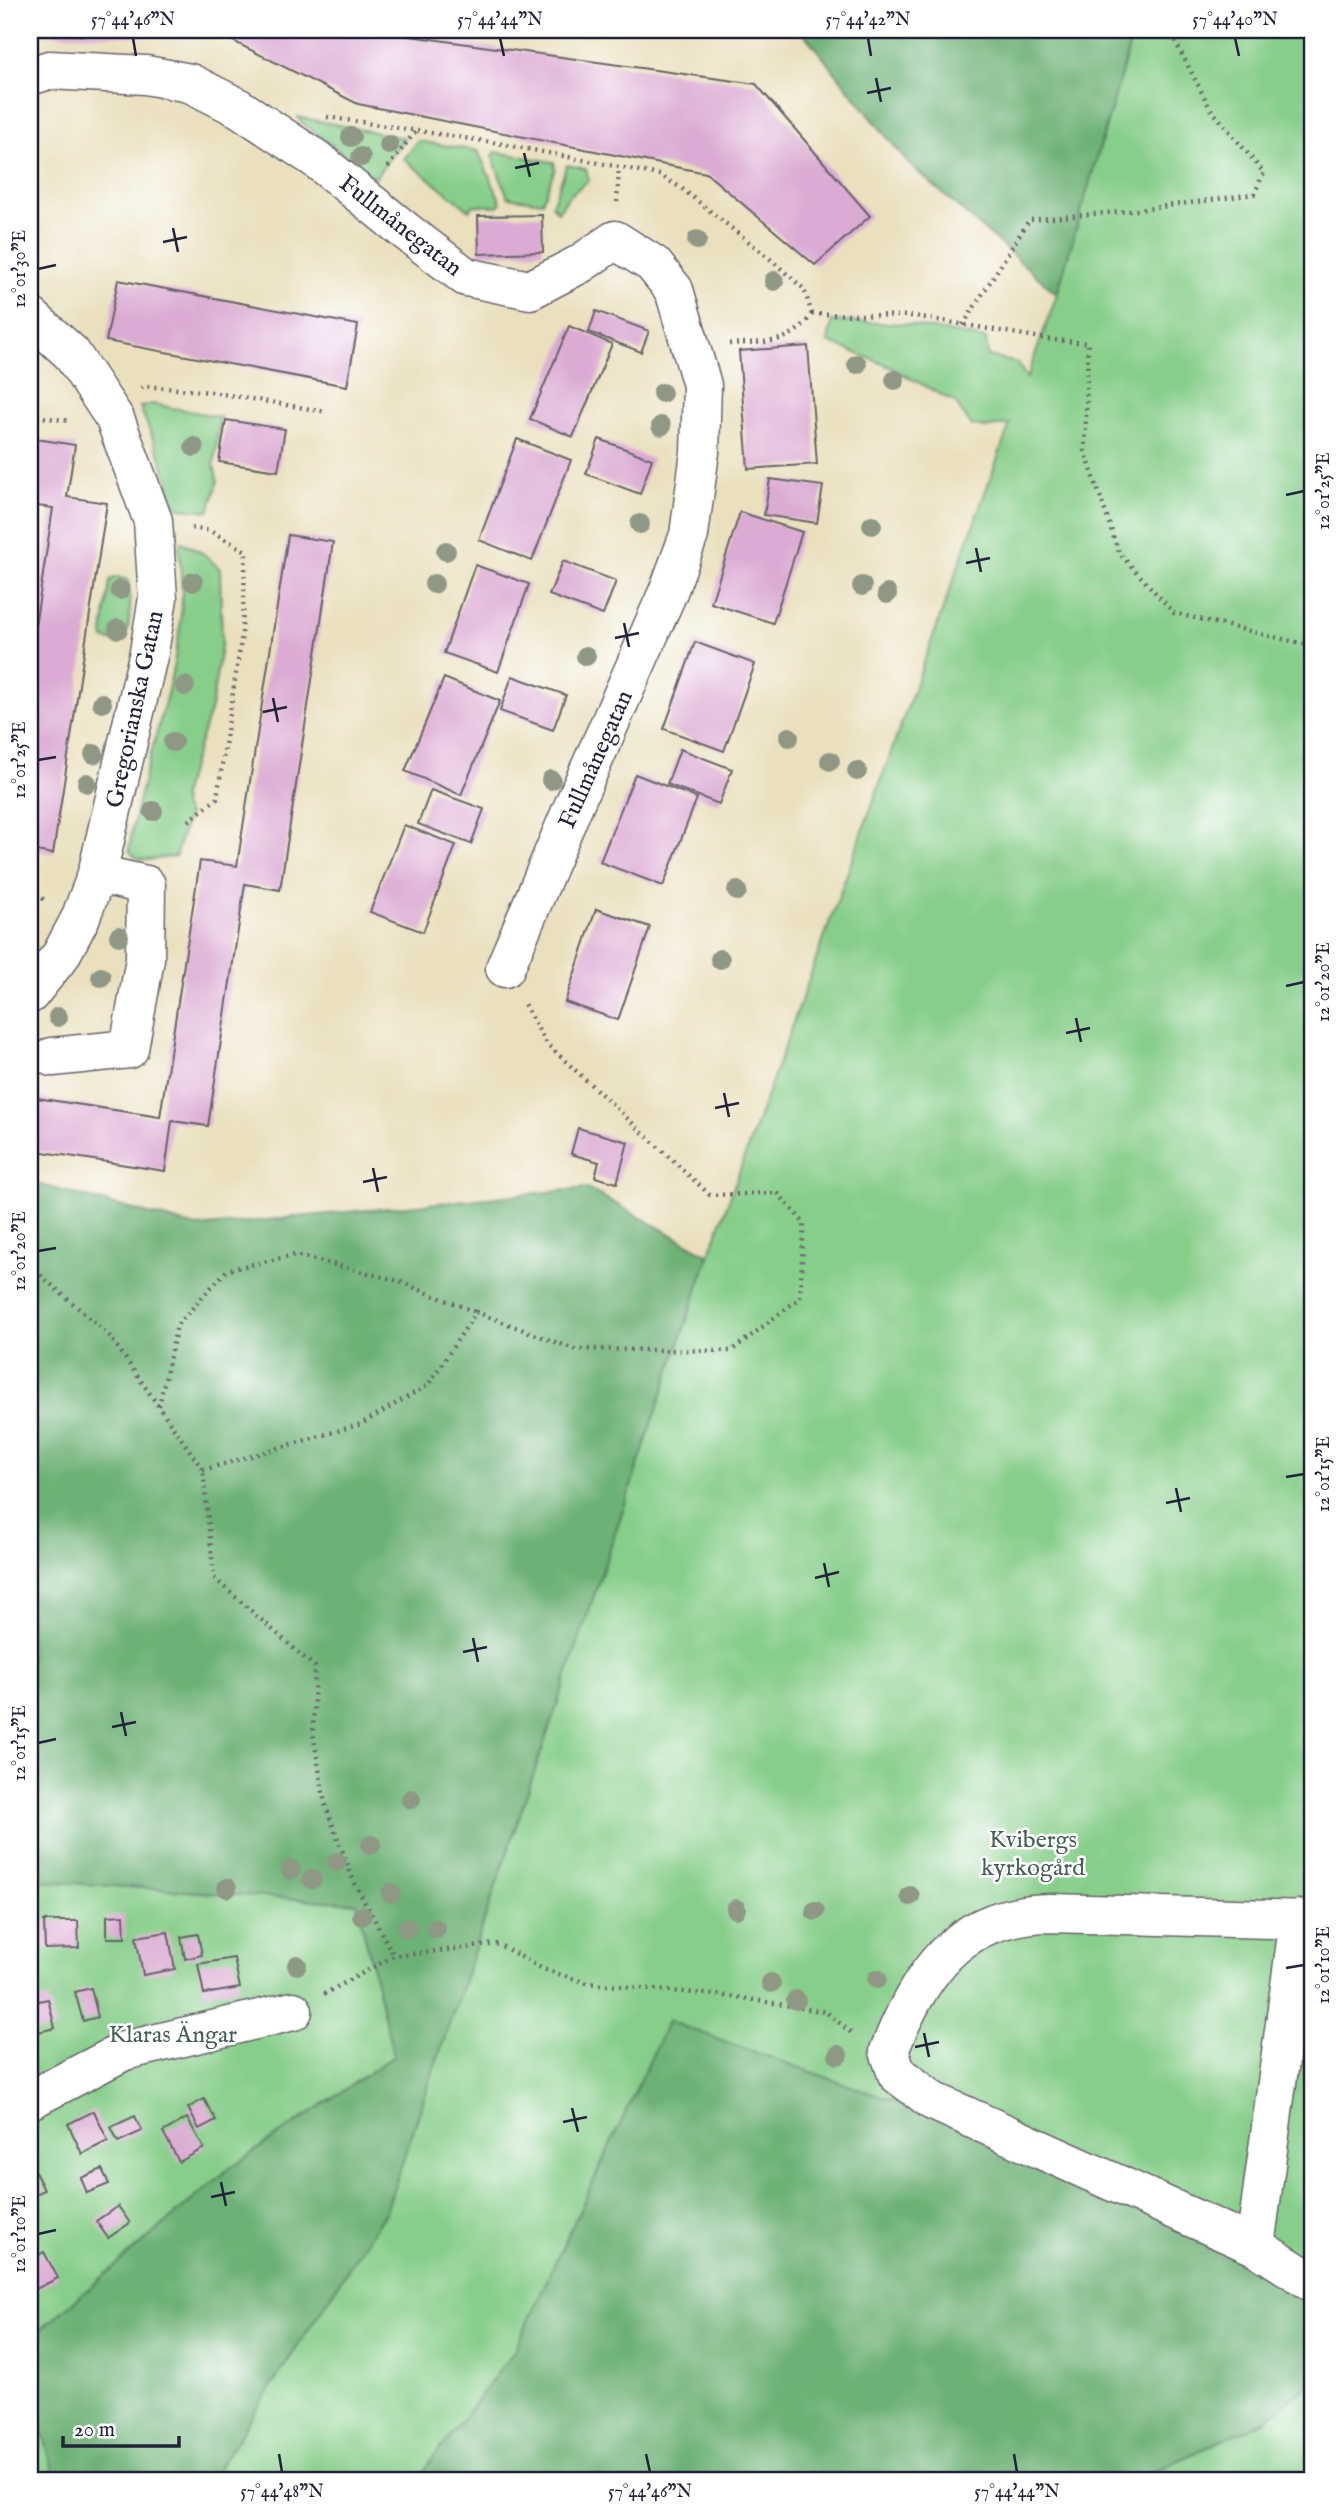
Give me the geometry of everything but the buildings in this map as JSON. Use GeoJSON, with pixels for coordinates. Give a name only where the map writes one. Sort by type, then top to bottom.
{"type":"FeatureCollection","features":[{"type":"Feature","properties":{"kind":"street","name":"Fullmånegatan"},"geometry":{"type":"LineString","coordinates":[[30,76],[49,70],[146,75],[190,83],[239,108],[316,159],[466,277],[530,290],[580,264],[615,240],[653,264],[674,290],[702,385],[700,452],[689,535],[668,592],[505,968]]}},
{"type":"Feature","properties":{"kind":"street","name":"Gregorianska Gatan"},"geometry":{"type":"LineString","coordinates":[[30,316],[71,353],[115,419],[153,521],[158,598],[146,665],[97,874],[80,919],[61,955],[30,994]]}},
{"type":"Feature","properties":{"kind":"street"},"geometry":{"type":"LineString","coordinates":[[52,1056],[129,1049],[145,959],[146,885],[97,874]]}},
{"type":"Feature","properties":{"kind":"street"},"geometry":{"type":"LineString","coordinates":[[1255,2246],[1306,1920],[1027,1913],[1003,1919],[979,1930],[954,1945],[934,1966],[914,1994],[889,2051],[897,2074],[933,2101],[1255,2246],[1312,2282]]}},
{"type":"Feature","properties":{"kind":"street"},"geometry":{"type":"LineString","coordinates":[[30,2100],[124,2051],[293,2011]]}},
{"type":"Feature","properties":{"kind":"path"},"geometry":{"type":"LineString","coordinates":[[963,325],[1028,220],[1138,210],[1254,194],[1264,173],[1210,108],[1176,43],[1176,30]]}},
{"type":"Feature","properties":{"kind":"path"},"geometry":{"type":"LineString","coordinates":[[323,116],[497,143],[660,176],[681,188],[804,289],[812,314]]}},
{"type":"Feature","properties":{"kind":"path"},"geometry":{"type":"LineString","coordinates":[[812,314],[914,316],[1053,340],[1088,343],[1085,451],[1119,553],[1174,613],[1312,646]]}},
{"type":"Feature","properties":{"kind":"path"},"geometry":{"type":"LineString","coordinates":[[692,348],[787,338],[802,328],[812,314]]}},
{"type":"Feature","properties":{"kind":"path"},"geometry":{"type":"LineString","coordinates":[[107,407],[145,386],[211,393],[327,412]]}},
{"type":"Feature","properties":{"kind":"path"},"geometry":{"type":"LineString","coordinates":[[153,521],[210,531],[246,551],[242,634],[217,798],[189,821]]}},
{"type":"Feature","properties":{"kind":"path"},"geometry":{"type":"LineString","coordinates":[[158,1407],[177,1325],[227,1270],[295,1255],[395,1280],[574,1349],[730,1351],[800,1298],[804,1223],[778,1193],[710,1195],[546,1043],[505,968]]}},
{"type":"Feature","properties":{"kind":"path"},"geometry":{"type":"LineString","coordinates":[[30,1266],[109,1335],[203,1470],[214,1578],[315,1667],[313,1733],[325,1804],[354,1882],[394,1956]]}},
{"type":"Feature","properties":{"kind":"path"},"geometry":{"type":"LineString","coordinates":[[203,1470],[361,1424],[428,1385],[475,1312]]}},
{"type":"Feature","properties":{"kind":"path"},"geometry":{"type":"LineString","coordinates":[[293,2011],[394,1956],[498,1944],[543,1969],[587,1983],[737,1997],[826,2012],[864,2043],[889,2051]]}},
{"type":"Feature","properties":{"kind":"green space"},"geometry":{"type":"Polygon","coordinates":[[[801,30],[1134,30],[1057,294],[908,163],[801,30]]]}},
{"type":"Feature","properties":{"kind":"green space","name":"Kvibergs kyrkogård"},"geometry":{"type":"Polygon","coordinates":[[[1134,30],[1312,30],[1312,2268],[669,2021],[514,2351],[417,2480],[210,2480],[386,2211],[709,1255],[1010,424],[985,428],[971,425],[955,402],[886,365],[828,342],[832,321],[905,324],[986,339],[988,356],[1017,363],[1027,378],[1057,294],[1134,30]]]}},
{"type":"Feature","properties":{"kind":"green space"},"geometry":{"type":"Polygon","coordinates":[[[298,117],[404,138],[375,178],[298,117]]]}},
{"type":"Feature","properties":{"kind":"green space"},"geometry":{"type":"Polygon","coordinates":[[[418,141],[478,151],[501,202],[498,206],[474,205],[469,210],[404,159],[418,141]]]}},
{"type":"Feature","properties":{"kind":"green space"},"geometry":{"type":"Polygon","coordinates":[[[496,152],[554,162],[555,169],[542,202],[508,197],[492,156],[496,152]]]}},
{"type":"Feature","properties":{"kind":"green space"},"geometry":{"type":"Polygon","coordinates":[[[567,165],[586,169],[589,180],[569,196],[558,212],[552,205],[567,165]]]}},
{"type":"Feature","properties":{"kind":"green space"},"geometry":{"type":"Polygon","coordinates":[[[153,404],[220,417],[214,465],[218,482],[209,511],[179,508],[175,505],[160,456],[140,407],[153,404]]]}},
{"type":"Feature","properties":{"kind":"green space"},"geometry":{"type":"Polygon","coordinates":[[[182,542],[204,554],[220,569],[222,641],[211,708],[182,796],[188,815],[175,857],[144,860],[138,859],[129,850],[142,786],[175,659],[182,594],[179,546],[182,542]]]}},
{"type":"Feature","properties":{"kind":"green space"},"geometry":{"type":"Polygon","coordinates":[[[116,577],[128,580],[130,604],[129,624],[123,639],[118,643],[104,639],[103,633],[110,580],[116,577]]]}},
{"type":"Feature","properties":{"kind":"green space"},"geometry":{"type":"Polygon","coordinates":[[[30,1182],[197,1227],[587,1188],[709,1255],[386,2211],[210,2480],[56,2480],[30,2384],[30,2339],[230,2168],[394,2056],[357,1903],[30,1880],[30,1182]]]}},
{"type":"Feature","properties":{"kind":"green space","name":"Klaras Ängar"},"geometry":{"type":"Polygon","coordinates":[[[30,1880],[357,1903],[394,2056],[230,2168],[30,2339],[30,1880]]]}},
{"type":"Feature","properties":{"kind":"green space"},"geometry":{"type":"Polygon","coordinates":[[[668,2021],[1206,2212],[1312,2267],[1312,2380],[1267,2420],[1135,2480],[417,2480],[514,2351],[668,2021]]]}},
{"type":"Feature","properties":{"kind":"green space"},"geometry":{"type":"Polygon","coordinates":[[[1312,2380],[1312,2480],[1135,2480],[1267,2420],[1312,2380]]]}},
{"type":"Feature","properties":{"kind":"green space"},"geometry":{"type":"Polygon","coordinates":[[[30,2384],[56,2480],[30,2480],[30,2384]]]}}]}
